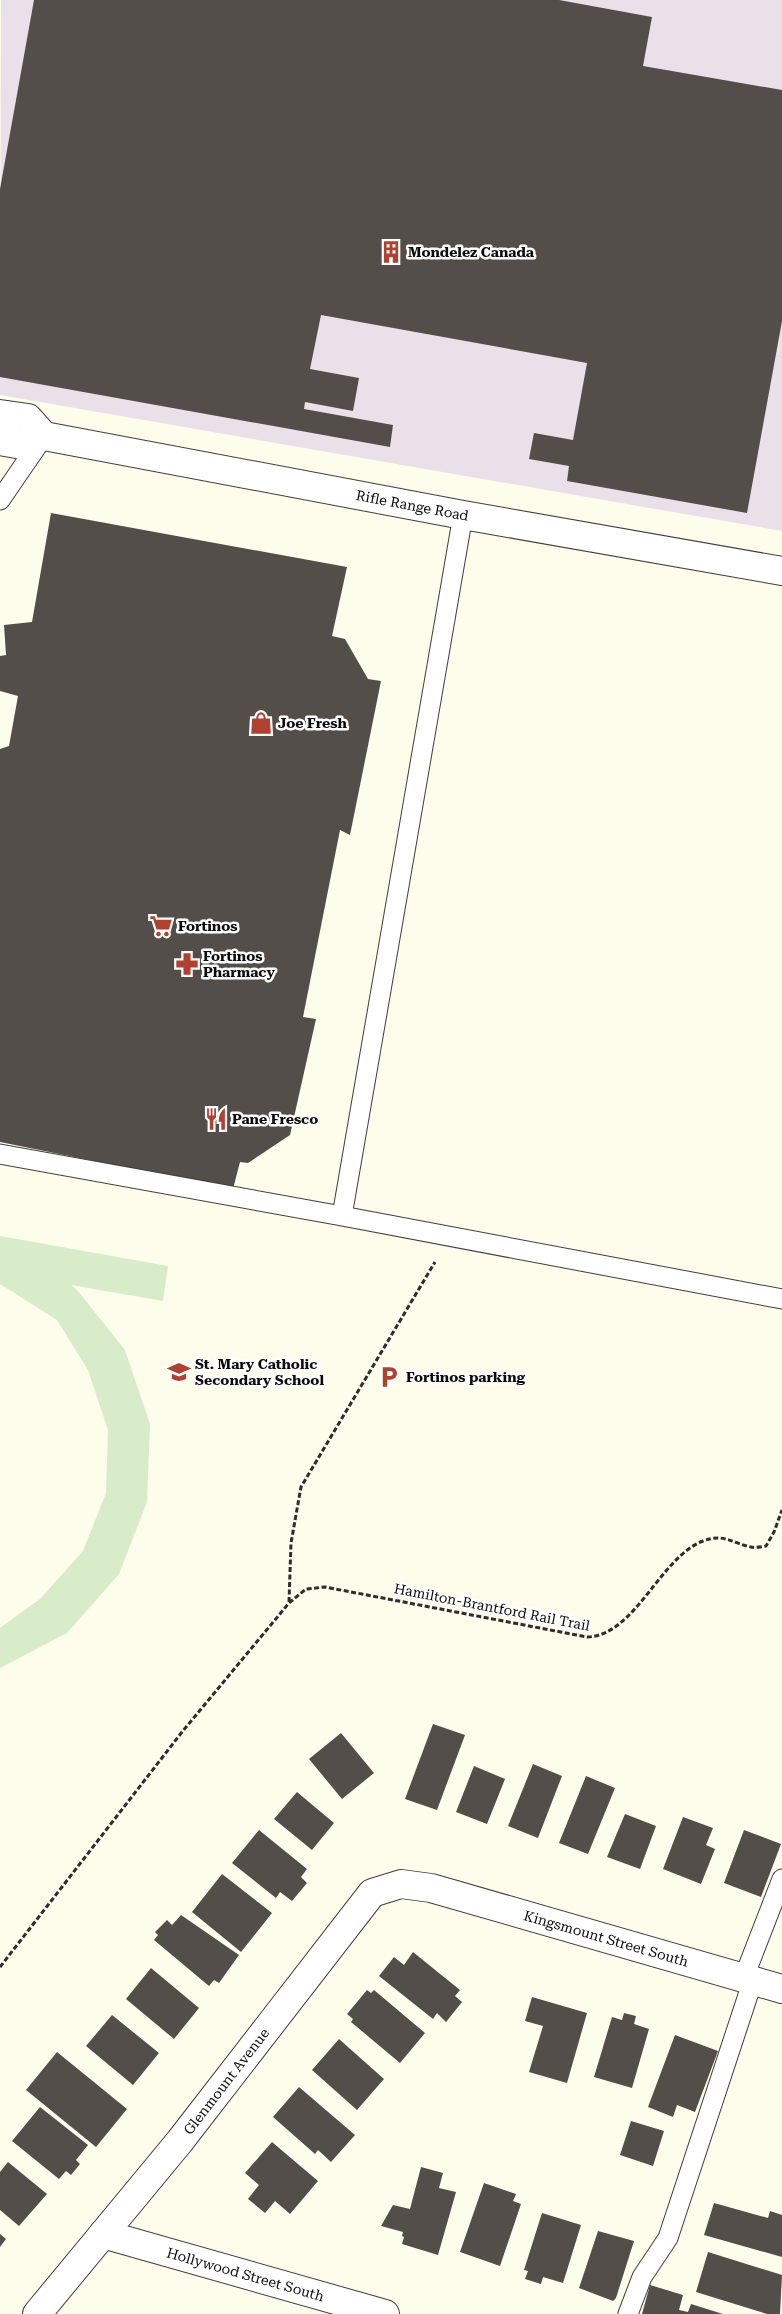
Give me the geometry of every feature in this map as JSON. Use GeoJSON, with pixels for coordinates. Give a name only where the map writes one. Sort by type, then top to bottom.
{"type":"FeatureCollection","features":[{"type":"Feature","properties":{"kind":"street"},"geometry":{"type":"LineString","coordinates":[[0,414],[28,418],[44,436],[22,445],[0,440]]}},
{"type":"Feature","properties":{"kind":"street","name":"Rifle Range Road"},"geometry":{"type":"LineString","coordinates":[[44,436],[463,515],[782,571]]}},
{"type":"Feature","properties":{"kind":"street","name":"Glenmount Avenue"},"geometry":{"type":"LineString","coordinates":[[36,2314],[192,2125],[372,1893],[401,1884],[431,1888]]}},
{"type":"Feature","properties":{"kind":"street","name":"Kingsmount Street South"},"geometry":{"type":"LineString","coordinates":[[431,1888],[782,1988]]}},
{"type":"Feature","properties":{"kind":"street","name":"Hollywood Street South"},"geometry":{"type":"LineString","coordinates":[[103,2234],[385,2314]]}},
{"type":"Feature","properties":{"kind":"lane"},"geometry":{"type":"LineString","coordinates":[[0,500],[44,436]]}},
{"type":"Feature","properties":{"kind":"lane"},"geometry":{"type":"LineString","coordinates":[[342,1216],[463,515]]}},
{"type":"Feature","properties":{"kind":"lane"},"geometry":{"type":"LineString","coordinates":[[0,1154],[342,1216],[782,1300]]}},
{"type":"Feature","properties":{"kind":"lane"},"geometry":{"type":"LineString","coordinates":[[628,2314],[642,2276],[668,2238],[782,1880]]}},
{"type":"Feature","properties":{"kind":"path"},"geometry":{"type":"LineString","coordinates":[[0,1967],[182,1732],[289,1603],[291,1543],[301,1487],[439,1255],[446,1236]]}},
{"type":"Feature","properties":{"kind":"path","name":"Hamilton-Brantford Rail Trail"},"geometry":{"type":"LineString","coordinates":[[289,1603],[306,1589],[325,1586],[587,1637],[601,1637],[617,1626],[685,1551],[703,1541],[725,1538],[752,1548],[766,1546],[774,1532],[782,1510]]}},
{"type":"Feature","properties":{"kind":"shaded area","name":"Mondelez Canada"},"geometry":{"type":"Polygon","coordinates":[[[1,0],[782,0],[782,531],[0,395],[1,0]]]}},
{"type":"Feature","properties":{"kind":"green space"},"geometry":{"type":"Polygon","coordinates":[[[0,1236],[168,1266],[163,1301],[71,1285],[78,1291],[125,1350],[150,1424],[147,1502],[119,1574],[67,1633],[0,1668],[0,1628],[40,1599],[83,1551],[106,1493],[108,1430],[88,1370],[57,1320],[0,1284],[0,1236]]]}},
{"type":"Feature","properties":{"kind":"building","name":"Mondelez Canada"},"geometry":{"type":"Polygon","coordinates":[[[34,0],[559,0],[652,17],[643,66],[782,90],[782,321],[747,513],[567,481],[569,466],[529,459],[534,433],[573,440],[587,363],[321,315],[310,369],[359,378],[353,411],[305,402],[304,409],[393,425],[390,447],[0,377],[0,189],[34,0]]]}},
{"type":"Feature","properties":{"kind":"building","name":"Fortinos"},"geometry":{"type":"Polygon","coordinates":[[[51,513],[347,567],[332,636],[345,639],[368,679],[381,681],[350,835],[340,830],[303,1017],[316,1019],[290,1135],[248,1163],[240,1162],[233,1189],[0,1142],[0,749],[9,746],[18,696],[0,691],[0,656],[6,655],[4,625],[32,622],[51,513]]]}},
{"type":"Feature","properties":{"kind":"building"},"geometry":{"type":"Polygon","coordinates":[[[433,1724],[465,1735],[437,1810],[405,1799],[433,1724]]]}},
{"type":"Feature","properties":{"kind":"building"},"geometry":{"type":"Polygon","coordinates":[[[341,1733],[374,1773],[342,1799],[309,1759],[341,1733]]]}},
{"type":"Feature","properties":{"kind":"building"},"geometry":{"type":"Polygon","coordinates":[[[533,1764],[562,1776],[538,1838],[508,1826],[533,1764]]]}},
{"type":"Feature","properties":{"kind":"building"},"geometry":{"type":"Polygon","coordinates":[[[474,1766],[505,1779],[487,1824],[456,1812],[474,1766]]]}},
{"type":"Feature","properties":{"kind":"building"},"geometry":{"type":"Polygon","coordinates":[[[586,1776],[615,1788],[588,1854],[559,1843],[586,1776]]]}},
{"type":"Feature","properties":{"kind":"building"},"geometry":{"type":"Polygon","coordinates":[[[297,1792],[334,1823],[312,1850],[274,1819],[297,1792]]]}},
{"type":"Feature","properties":{"kind":"building"},"geometry":{"type":"Polygon","coordinates":[[[625,1814],[656,1826],[640,1869],[607,1857],[625,1814]]]}},
{"type":"Feature","properties":{"kind":"building"},"geometry":{"type":"Polygon","coordinates":[[[683,1817],[713,1828],[706,1845],[715,1849],[701,1884],[663,1869],[683,1817]]]}},
{"type":"Feature","properties":{"kind":"building"},"geometry":{"type":"Polygon","coordinates":[[[259,1830],[307,1869],[301,1877],[307,1883],[292,1901],[280,1892],[276,1898],[232,1863],[259,1830]]]}},
{"type":"Feature","properties":{"kind":"building"},"geometry":{"type":"Polygon","coordinates":[[[744,1830],[781,1844],[761,1897],[724,1883],[744,1830]]]}},
{"type":"Feature","properties":{"kind":"building"},"geometry":{"type":"Polygon","coordinates":[[[222,1874],[272,1913],[241,1952],[192,1912],[222,1874]]]}},
{"type":"Feature","properties":{"kind":"building"},"geometry":{"type":"Polygon","coordinates":[[[181,1915],[239,1955],[219,1983],[214,1980],[209,1986],[154,1940],[158,1935],[155,1932],[167,1920],[172,1925],[181,1915]]]}},
{"type":"Feature","properties":{"kind":"building"},"geometry":{"type":"Polygon","coordinates":[[[413,1952],[460,1990],[455,1996],[462,2002],[446,2022],[437,2013],[433,2019],[379,1976],[394,1957],[404,1965],[413,1952]]]}},
{"type":"Feature","properties":{"kind":"building"},"geometry":{"type":"Polygon","coordinates":[[[151,1968],[199,2008],[174,2039],[126,1999],[151,1968]]]}},
{"type":"Feature","properties":{"kind":"building"},"geometry":{"type":"Polygon","coordinates":[[[367,1990],[371,1993],[374,1990],[425,2033],[400,2063],[351,2022],[353,2019],[347,2014],[367,1990]]]}},
{"type":"Feature","properties":{"kind":"building"},"geometry":{"type":"Polygon","coordinates":[[[532,1997],[587,2013],[567,2083],[529,2072],[543,2026],[525,2021],[532,1997]]]}},
{"type":"Feature","properties":{"kind":"building"},"geometry":{"type":"Polygon","coordinates":[[[624,2013],[636,2016],[634,2024],[649,2029],[632,2088],[594,2077],[612,2017],[622,2020],[624,2013]]]}},
{"type":"Feature","properties":{"kind":"building"},"geometry":{"type":"Polygon","coordinates":[[[112,2015],[159,2053],[133,2085],[86,2046],[112,2015]]]}},
{"type":"Feature","properties":{"kind":"building"},"geometry":{"type":"Polygon","coordinates":[[[675,2035],[718,2051],[695,2112],[677,2105],[673,2117],[648,2107],[675,2035]]]}},
{"type":"Feature","properties":{"kind":"building"},"geometry":{"type":"Polygon","coordinates":[[[339,2039],[384,2079],[357,2110],[312,2070],[339,2039]]]}},
{"type":"Feature","properties":{"kind":"building"},"geometry":{"type":"Polygon","coordinates":[[[57,2052],[127,2109],[96,2147],[26,2090],[57,2052]]]}},
{"type":"Feature","properties":{"kind":"building"},"geometry":{"type":"Polygon","coordinates":[[[299,2087],[355,2135],[331,2162],[318,2150],[315,2154],[273,2117],[299,2087]]]}},
{"type":"Feature","properties":{"kind":"building"},"geometry":{"type":"Polygon","coordinates":[[[40,2107],[88,2145],[76,2160],[80,2164],[71,2175],[66,2171],[59,2179],[12,2141],[40,2107]]]}},
{"type":"Feature","properties":{"kind":"building"},"geometry":{"type":"Polygon","coordinates":[[[631,2121],[664,2131],[653,2166],[620,2155],[631,2121]]]}},
{"type":"Feature","properties":{"kind":"building"},"geometry":{"type":"Polygon","coordinates":[[[272,2142],[318,2181],[290,2214],[275,2201],[265,2213],[248,2199],[259,2185],[245,2173],[272,2142]]]}},
{"type":"Feature","properties":{"kind":"building"},"geometry":{"type":"Polygon","coordinates":[[[8,2162],[47,2194],[19,2226],[0,2210],[0,2172],[8,2162]]]}},
{"type":"Feature","properties":{"kind":"building"},"geometry":{"type":"Polygon","coordinates":[[[421,2167],[443,2173],[439,2188],[456,2192],[438,2255],[402,2244],[403,2232],[381,2226],[393,2205],[410,2209],[421,2167]]]}},
{"type":"Feature","properties":{"kind":"building"},"geometry":{"type":"Polygon","coordinates":[[[484,2183],[516,2194],[513,2201],[521,2204],[500,2266],[460,2252],[484,2183]]]}},
{"type":"Feature","properties":{"kind":"building"},"geometry":{"type":"Polygon","coordinates":[[[714,2203],[768,2218],[770,2211],[782,2215],[782,2257],[704,2235],[714,2203]]]}},
{"type":"Feature","properties":{"kind":"building"},"geometry":{"type":"Polygon","coordinates":[[[542,2213],[581,2225],[563,2283],[543,2277],[541,2284],[525,2279],[528,2271],[524,2270],[542,2213]]]}},
{"type":"Feature","properties":{"kind":"building"},"geometry":{"type":"Polygon","coordinates":[[[598,2231],[634,2241],[616,2298],[613,2301],[579,2288],[598,2231]]]}},
{"type":"Feature","properties":{"kind":"building"},"geometry":{"type":"Polygon","coordinates":[[[0,2234],[6,2239],[0,2247],[0,2234]]]}},
{"type":"Feature","properties":{"kind":"building"},"geometry":{"type":"Polygon","coordinates":[[[708,2252],[782,2275],[780,2314],[767,2314],[696,2292],[708,2252]]]}},
{"type":"Feature","properties":{"kind":"building"},"geometry":{"type":"Polygon","coordinates":[[[650,2285],[683,2295],[679,2310],[688,2312],[691,2304],[723,2314],[642,2314],[650,2285]]]}},
{"type":"Feature","properties":{"kind":"place","name":"Mondelez Canada"},"geometry":{"type":"Point","coordinates":[391,252]}},
{"type":"Feature","properties":{"kind":"place","name":"Joe Fresh"},"geometry":{"type":"Point","coordinates":[261,723]}},
{"type":"Feature","properties":{"kind":"place","name":"Fortinos"},"geometry":{"type":"Point","coordinates":[161,926]}},
{"type":"Feature","properties":{"kind":"place","name":"Fortinos Pharmacy"},"geometry":{"type":"Point","coordinates":[187,964]}},
{"type":"Feature","properties":{"kind":"place","name":"Pane Fresco"},"geometry":{"type":"Point","coordinates":[216,1119]}},
{"type":"Feature","properties":{"kind":"place","name":"St. Mary Catholic Secondary School"},"geometry":{"type":"Point","coordinates":[179,1372]}},
{"type":"Feature","properties":{"kind":"place","name":"Fortinos parking"},"geometry":{"type":"Point","coordinates":[389,1377]}}]}
